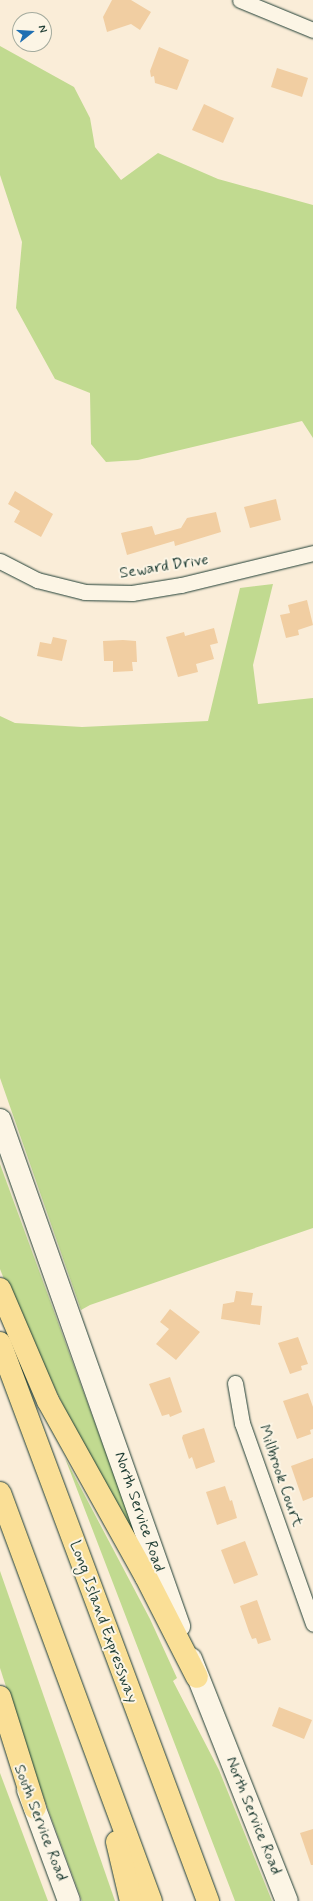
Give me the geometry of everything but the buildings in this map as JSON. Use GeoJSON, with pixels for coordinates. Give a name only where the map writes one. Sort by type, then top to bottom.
{"type":"FeatureCollection","features":[{"type":"Feature","properties":{"kind":"highway"},"geometry":{"type":"LineString","coordinates":[[0,1290],[48,1401],[146,1577],[197,1677]]}},
{"type":"Feature","properties":{"kind":"highway","name":"Long Island Expressway"},"geometry":{"type":"LineString","coordinates":[[0,1343],[147,1740],[215,1900]]}},
{"type":"Feature","properties":{"kind":"highway"},"geometry":{"type":"LineString","coordinates":[[0,1493],[151,1901]]}},
{"type":"Feature","properties":{"kind":"highway"},"geometry":{"type":"LineString","coordinates":[[0,1697],[35,1808]]}},
{"type":"Feature","properties":{"kind":"highway"},"geometry":{"type":"LineString","coordinates":[[97,1755],[131,1901]]}},
{"type":"Feature","properties":{"kind":"main road","name":"North Service Road"},"geometry":{"type":"LineString","coordinates":[[0,1120],[197,1677],[287,1901]]}},
{"type":"Feature","properties":{"kind":"main road","name":"South Service Road"},"geometry":{"type":"LineString","coordinates":[[0,1724],[35,1808],[69,1901]]}},
{"type":"Feature","properties":{"kind":"street"},"geometry":{"type":"LineString","coordinates":[[240,0],[313,30]]}},
{"type":"Feature","properties":{"kind":"street","name":"Seward Drive"},"geometry":{"type":"LineString","coordinates":[[0,561],[37,580],[85,592],[132,592],[181,585],[313,553]]}},
{"type":"Feature","properties":{"kind":"street","name":"Millbrook Court"},"geometry":{"type":"LineString","coordinates":[[235,1383],[242,1423],[313,1624]]}},
{"type":"Feature","properties":{"kind":"green space"},"geometry":{"type":"Polygon","coordinates":[[[0,46],[74,87],[90,118],[95,147],[121,180],[158,153],[218,179],[313,205],[313,438],[302,421],[138,460],[106,462],[91,444],[90,393],[55,379],[16,308],[22,242],[0,175],[0,46]]]}},
{"type":"Feature","properties":{"kind":"green space"},"geometry":{"type":"Polygon","coordinates":[[[273,584],[253,665],[258,704],[313,698],[313,1228],[90,1305],[81,1310],[0,1078],[0,716],[15,723],[82,727],[208,721],[240,588],[273,584]]]}},
{"type":"Feature","properties":{"kind":"green space"},"geometry":{"type":"Polygon","coordinates":[[[0,1164],[137,1538],[131,1537],[63,1405],[13,1302],[0,1269],[0,1164]]]}},
{"type":"Feature","properties":{"kind":"green space"},"geometry":{"type":"Polygon","coordinates":[[[65,1458],[150,1619],[177,1678],[173,1681],[219,1770],[272,1901],[235,1901],[65,1458]]]}},
{"type":"Feature","properties":{"kind":"green space"},"geometry":{"type":"Polygon","coordinates":[[[0,1571],[115,1901],[82,1901],[28,1755],[0,1668],[0,1571]]]}},
{"type":"Feature","properties":{"kind":"green space"},"geometry":{"type":"Polygon","coordinates":[[[0,1773],[48,1901],[0,1901],[0,1773]]]}}]}
